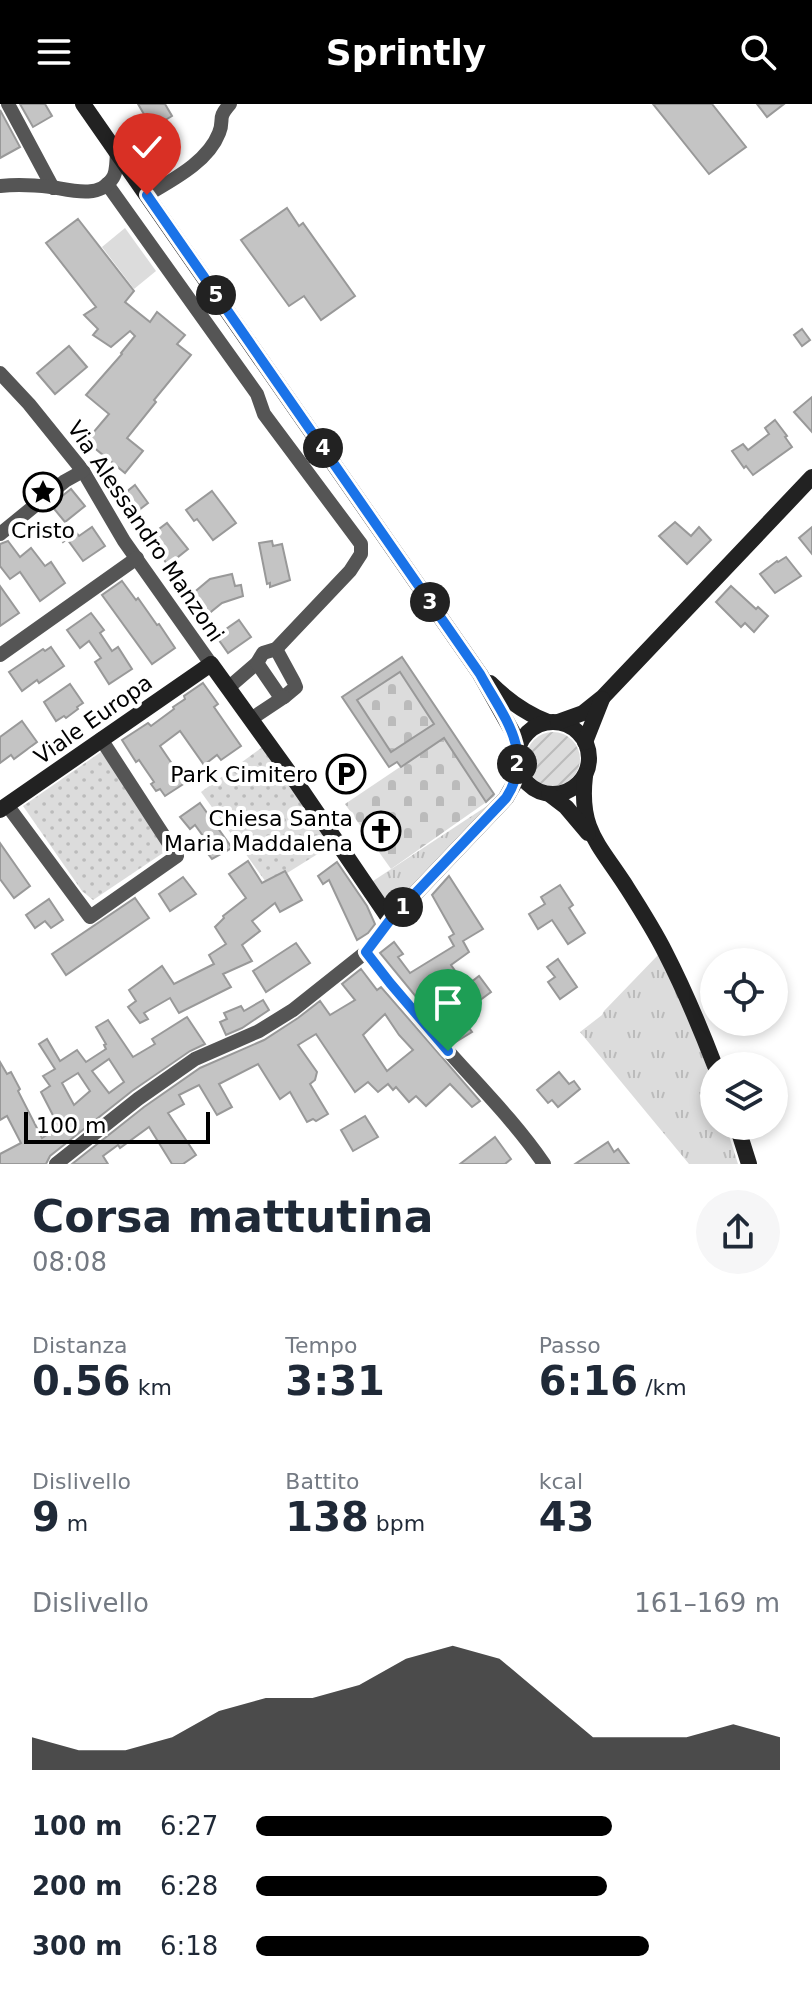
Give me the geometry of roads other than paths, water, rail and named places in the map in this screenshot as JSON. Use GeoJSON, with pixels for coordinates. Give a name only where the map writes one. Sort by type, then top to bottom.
{"type":"FeatureCollection","features":[{"type":"Feature","properties":{"kind":"main road"},"geometry":{"type":"LineString","coordinates":[[83,104],[480,674],[512,731],[521,776],[529,786],[566,807],[624,883],[664,950],[709,1052]]}},
{"type":"Feature","properties":{"kind":"main road"},"geometry":{"type":"LineString","coordinates":[[390,920],[511,790],[522,739],[529,731],[538,725],[583,713],[603,697],[812,477]]}},
{"type":"Feature","properties":{"kind":"main road","name":"Via Alessandro Manzoni"},"geometry":{"type":"LineString","coordinates":[[211,664],[390,920]]}},
{"type":"Feature","properties":{"kind":"main road","name":"Viale Europa"},"geometry":{"type":"LineString","coordinates":[[4,808],[211,664]]}},
{"type":"Feature","properties":{"kind":"main road"},"geometry":{"type":"LineString","coordinates":[[480,674],[506,699],[532,716],[574,729],[585,742],[589,765],[582,795],[594,841]]}},
{"type":"Feature","properties":{"kind":"main road"},"geometry":{"type":"LineString","coordinates":[[585,742],[603,697]]}},
{"type":"Feature","properties":{"kind":"main road"},"geometry":{"type":"LineString","coordinates":[[488,816],[518,800],[568,791],[585,776]]}},
{"type":"Feature","properties":{"kind":"main road"},"geometry":{"type":"LineString","coordinates":[[741,1140],[749,1164]]}},
{"type":"Feature","properties":{"kind":"street"},"geometry":{"type":"LineString","coordinates":[[8,104],[53,188]]}},
{"type":"Feature","properties":{"kind":"street"},"geometry":{"type":"LineString","coordinates":[[147,195],[202,159],[220,132],[224,108]]}},
{"type":"Feature","properties":{"kind":"street"},"geometry":{"type":"LineString","coordinates":[[0,186],[14,184],[78,192],[100,189],[112,179],[117,154]]}},
{"type":"Feature","properties":{"kind":"street"},"geometry":{"type":"LineString","coordinates":[[107,184],[257,394],[264,414],[361,544],[361,554],[350,571],[276,649],[263,653],[257,663],[228,688]]}},
{"type":"Feature","properties":{"kind":"street","name":"Via Alessandro Manzoni"},"geometry":{"type":"LineString","coordinates":[[3,382],[29,404],[83,471],[137,558],[211,664]]}},
{"type":"Feature","properties":{"kind":"street"},"geometry":{"type":"LineString","coordinates":[[0,534],[65,481],[83,471]]}},
{"type":"Feature","properties":{"kind":"street"},"geometry":{"type":"LineString","coordinates":[[0,655],[137,558]]}},
{"type":"Feature","properties":{"kind":"street"},"geometry":{"type":"LineString","coordinates":[[251,719],[296,687],[276,649]]}},
{"type":"Feature","properties":{"kind":"street"},"geometry":{"type":"LineString","coordinates":[[257,663],[279,695],[284,697]]}},
{"type":"Feature","properties":{"kind":"street"},"geometry":{"type":"LineString","coordinates":[[4,808],[31,836],[90,917],[177,856],[101,739]]}},
{"type":"Feature","properties":{"kind":"street"},"geometry":{"type":"LineString","coordinates":[[56,1164],[138,1099],[195,1059],[259,1031],[293,1010],[366,952],[390,920]]}},
{"type":"Feature","properties":{"kind":"street"},"geometry":{"type":"LineString","coordinates":[[366,952],[544,1164]]}},
{"type":"Feature","properties":{"kind":"place","name":"Cristo"},"geometry":{"type":"Point","coordinates":[43,492]}},
{"type":"Feature","properties":{"kind":"place","name":"Park Cimitero"},"geometry":{"type":"Point","coordinates":[346,774]}},
{"type":"Feature","properties":{"kind":"place","name":"Chiesa Santa Maria Maddalena"},"geometry":{"type":"Point","coordinates":[381,831]}}]}
